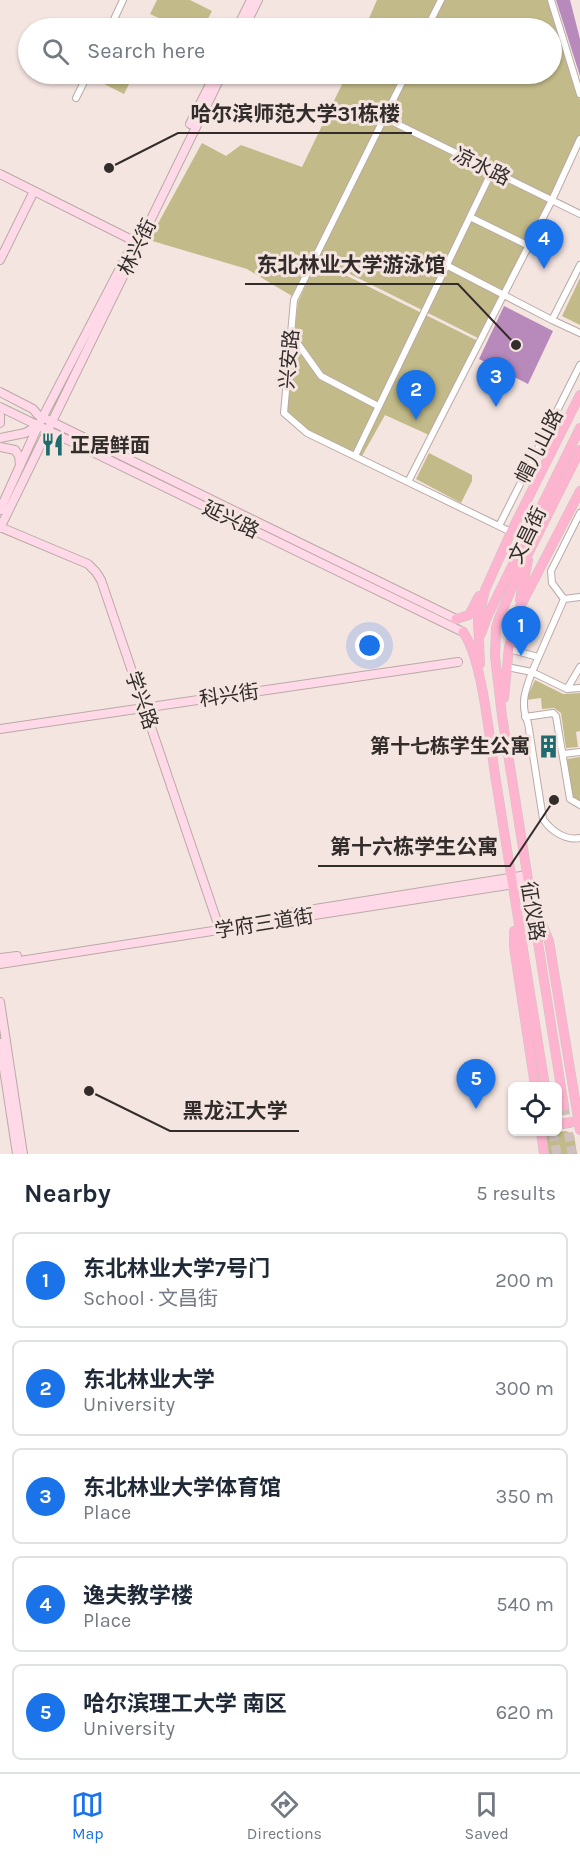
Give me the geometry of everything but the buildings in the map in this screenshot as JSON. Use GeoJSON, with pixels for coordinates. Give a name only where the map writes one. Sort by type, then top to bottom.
{"type":"FeatureCollection","features":[{"type":"Feature","properties":{"kind":"main road"},"geometry":{"type":"LineString","coordinates":[[242,18],[251,0]]}},
{"type":"Feature","properties":{"kind":"main road"},"geometry":{"type":"LineString","coordinates":[[249,18],[258,0]]}},
{"type":"Feature","properties":{"kind":"main road","name":"林兴街"},"geometry":{"type":"LineString","coordinates":[[43,422],[210,84]]}},
{"type":"Feature","properties":{"kind":"main road","name":"林兴街"},"geometry":{"type":"LineString","coordinates":[[43,422],[217,84]]}},
{"type":"Feature","properties":{"kind":"main road"},"geometry":{"type":"LineString","coordinates":[[0,174],[134,241]]}},
{"type":"Feature","properties":{"kind":"main road"},"geometry":{"type":"LineString","coordinates":[[0,260],[34,191]]}},
{"type":"Feature","properties":{"kind":"main road","name":"延兴路"},"geometry":{"type":"LineString","coordinates":[[0,392],[33,409],[43,422],[463,632]]}},
{"type":"Feature","properties":{"kind":"main road"},"geometry":{"type":"LineString","coordinates":[[456,619],[472,611],[579,397]]}},
{"type":"Feature","properties":{"kind":"main road"},"geometry":{"type":"LineString","coordinates":[[0,401],[43,422]]}},
{"type":"Feature","properties":{"kind":"main road","name":"延兴路"},"geometry":{"type":"LineString","coordinates":[[0,407],[43,422],[104,448],[456,619]]}},
{"type":"Feature","properties":{"kind":"main road"},"geometry":{"type":"LineString","coordinates":[[0,416],[0,423]]}},
{"type":"Feature","properties":{"kind":"main road"},"geometry":{"type":"LineString","coordinates":[[0,438],[25,433],[43,422]]}},
{"type":"Feature","properties":{"kind":"main road"},"geometry":{"type":"LineString","coordinates":[[0,510],[43,422]]}},
{"type":"Feature","properties":{"kind":"main road"},"geometry":{"type":"LineString","coordinates":[[0,527],[43,422]]}},
{"type":"Feature","properties":{"kind":"main road","name":"文昌街"},"geometry":{"type":"LineString","coordinates":[[502,716],[495,656],[496,628],[575,448],[580,428]]}},
{"type":"Feature","properties":{"kind":"main road"},"geometry":{"type":"LineString","coordinates":[[0,447],[15,450],[19,456],[20,467]]}},
{"type":"Feature","properties":{"kind":"main road"},"geometry":{"type":"LineString","coordinates":[[526,504],[575,448]]}},
{"type":"Feature","properties":{"kind":"main road","name":"文昌街"},"geometry":{"type":"LineString","coordinates":[[479,643],[487,617],[575,448]]}},
{"type":"Feature","properties":{"kind":"main road"},"geometry":{"type":"LineString","coordinates":[[520,608],[580,491]]}},
{"type":"Feature","properties":{"kind":"main road","name":"学兴路"},"geometry":{"type":"LineString","coordinates":[[0,527],[88,564],[101,580],[219,927]]}},
{"type":"Feature","properties":{"kind":"main road"},"geometry":{"type":"LineString","coordinates":[[509,536],[485,590],[478,625],[479,643],[482,687],[514,902],[544,1082]]}},
{"type":"Feature","properties":{"kind":"main road"},"geometry":{"type":"LineString","coordinates":[[502,716],[509,649],[520,608],[529,552]]}},
{"type":"Feature","properties":{"kind":"main road"},"geometry":{"type":"LineString","coordinates":[[463,632],[469,640],[482,687]]}},
{"type":"Feature","properties":{"kind":"main road","name":"科兴街"},"geometry":{"type":"LineString","coordinates":[[0,729],[458,662]]}},
{"type":"Feature","properties":{"kind":"main road","name":"征仪路"},"geometry":{"type":"LineString","coordinates":[[502,716],[564,1106]]}},
{"type":"Feature","properties":{"kind":"main road","name":"学府三道街"},"geometry":{"type":"LineString","coordinates":[[0,964],[527,879]]}},
{"type":"Feature","properties":{"kind":"main road"},"geometry":{"type":"LineString","coordinates":[[531,899],[549,941],[579,1126],[562,1124]]}},
{"type":"Feature","properties":{"kind":"main road"},"geometry":{"type":"LineString","coordinates":[[514,902],[514,947],[534,1082]]}},
{"type":"Feature","properties":{"kind":"main road","name":"学府三道街"},"geometry":{"type":"LineString","coordinates":[[0,958],[219,927]]}},
{"type":"Feature","properties":{"kind":"main road"},"geometry":{"type":"LineString","coordinates":[[0,1002],[23,1154]]}},
{"type":"Feature","properties":{"kind":"main road"},"geometry":{"type":"LineString","coordinates":[[0,1044],[17,1154]]}},
{"type":"Feature","properties":{"kind":"main road"},"geometry":{"type":"LineString","coordinates":[[542,1136],[544,1154]]}},
{"type":"Feature","properties":{"kind":"street"},"geometry":{"type":"LineString","coordinates":[[115,18],[123,0]]}},
{"type":"Feature","properties":{"kind":"street"},"geometry":{"type":"LineString","coordinates":[[432,18],[441,0]]}},
{"type":"Feature","properties":{"kind":"street"},"geometry":{"type":"LineString","coordinates":[[551,0],[557,18]]}},
{"type":"Feature","properties":{"kind":"street"},"geometry":{"type":"LineString","coordinates":[[562,36],[580,94]]}},
{"type":"Feature","properties":{"kind":"street"},"geometry":{"type":"LineString","coordinates":[[76,98],[83,84]]}},
{"type":"Feature","properties":{"kind":"street","name":"兴安路"},"geometry":{"type":"LineString","coordinates":[[401,84],[294,300],[284,413],[307,433],[499,526],[509,536]]}},
{"type":"Feature","properties":{"kind":"street","name":"凉水路"},"geometry":{"type":"LineString","coordinates":[[385,118],[580,214]]}},
{"type":"Feature","properties":{"kind":"street"},"geometry":{"type":"LineString","coordinates":[[408,482],[529,246],[580,139]]}},
{"type":"Feature","properties":{"kind":"street"},"geometry":{"type":"LineString","coordinates":[[355,456],[492,171]]}},
{"type":"Feature","properties":{"kind":"street"},"geometry":{"type":"LineString","coordinates":[[470,217],[529,246]]}},
{"type":"Feature","properties":{"kind":"street"},"geometry":{"type":"LineString","coordinates":[[446,265],[580,333]]}},
{"type":"Feature","properties":{"kind":"street"},"geometry":{"type":"LineString","coordinates":[[552,320],[580,265]]}},
{"type":"Feature","properties":{"kind":"street"},"geometry":{"type":"LineString","coordinates":[[291,333],[321,376],[378,406]]}},
{"type":"Feature","properties":{"kind":"street","name":"帽儿山路"},"geometry":{"type":"LineString","coordinates":[[499,526],[580,365]]}},
{"type":"Feature","properties":{"kind":"street"},"geometry":{"type":"LineString","coordinates":[[564,599],[552,583],[551,571],[580,513]]}},
{"type":"Feature","properties":{"kind":"street"},"geometry":{"type":"LineString","coordinates":[[564,599],[580,597]]}},
{"type":"Feature","properties":{"kind":"street"},"geometry":{"type":"LineString","coordinates":[[564,599],[538,657],[523,701],[543,819],[546,824],[566,839],[580,838]]}},
{"type":"Feature","properties":{"kind":"street"},"geometry":{"type":"LineString","coordinates":[[509,649],[538,657]]}},
{"type":"Feature","properties":{"kind":"street"},"geometry":{"type":"LineString","coordinates":[[507,667],[532,672],[567,689],[580,688]]}},
{"type":"Feature","properties":{"kind":"street"},"geometry":{"type":"LineString","coordinates":[[567,689],[580,667]]}},
{"type":"Feature","properties":{"kind":"street"},"geometry":{"type":"LineString","coordinates":[[525,717],[553,713],[556,716],[570,799],[580,805]]}},
{"type":"Feature","properties":{"kind":"street"},"geometry":{"type":"LineString","coordinates":[[563,754],[580,752]]}},
{"type":"Feature","properties":{"kind":"shaded area"},"geometry":{"type":"Polygon","coordinates":[[[157,0],[190,0],[212,11],[208,18],[159,18],[150,14],[157,0]]]}},
{"type":"Feature","properties":{"kind":"shaded area"},"geometry":{"type":"Polygon","coordinates":[[[377,0],[438,0],[430,18],[369,18],[377,0]]]}},
{"type":"Feature","properties":{"kind":"shaded area"},"geometry":{"type":"Polygon","coordinates":[[[444,0],[549,0],[555,18],[435,18],[444,0]]]}},
{"type":"Feature","properties":{"kind":"shaded area"},"geometry":{"type":"Polygon","coordinates":[[[556,0],[570,0],[580,39],[580,76],[562,18],[556,0]]]}},
{"type":"Feature","properties":{"kind":"shaded area"},"geometry":{"type":"Polygon","coordinates":[[[562,42],[580,100],[580,135],[551,198],[387,118],[403,84],[562,84],[562,42]]]}},
{"type":"Feature","properties":{"kind":"shaded area"},"geometry":{"type":"Polygon","coordinates":[[[104,84],[129,84],[124,94],[104,84]]]}},
{"type":"Feature","properties":{"kind":"shaded area"},"geometry":{"type":"Polygon","coordinates":[[[342,84],[398,84],[292,296],[247,269],[149,240],[202,143],[226,156],[241,145],[302,167],[342,84]]]}},
{"type":"Feature","properties":{"kind":"shaded area"},"geometry":{"type":"Polygon","coordinates":[[[386,121],[549,201],[480,339],[318,258],[386,121]]]}},
{"type":"Feature","properties":{"kind":"shaded area"},"geometry":{"type":"Polygon","coordinates":[[[317,261],[478,341],[429,435],[385,415],[362,456],[309,431],[286,412],[298,302],[317,261]]]}},
{"type":"Feature","properties":{"kind":"shaded area"},"geometry":{"type":"Polygon","coordinates":[[[580,278],[580,325],[562,316],[580,278]]]}},
{"type":"Feature","properties":{"kind":"shaded area"},"geometry":{"type":"Polygon","coordinates":[[[504,306],[553,331],[528,384],[479,359],[504,306]]]}},
{"type":"Feature","properties":{"kind":"shaded area"},"geometry":{"type":"Polygon","coordinates":[[[429,453],[472,475],[472,481],[461,503],[416,479],[429,453]]]}},
{"type":"Feature","properties":{"kind":"shaded area"},"geometry":{"type":"Polygon","coordinates":[[[535,680],[563,694],[580,693],[580,731],[576,732],[578,747],[566,748],[561,713],[554,708],[542,709],[541,698],[526,700],[535,680]]]}},
{"type":"Feature","properties":{"kind":"shaded area"},"geometry":{"type":"Polygon","coordinates":[[[580,757],[580,801],[572,797],[567,759],[580,757]]]}},
{"type":"Feature","properties":{"kind":"shaded area"},"geometry":{"type":"Polygon","coordinates":[[[562,1132],[574,1135],[577,1154],[548,1154],[545,1136],[562,1136],[562,1132]]]}},
{"type":"Feature","properties":{"kind":"tunnel"},"geometry":{"type":"LineString","coordinates":[[564,1106],[572,1154]]}},
{"type":"Feature","properties":{"kind":"tunnel"},"geometry":{"type":"LineString","coordinates":[[554,1136],[557,1154]]}},
{"type":"Feature","properties":{"kind":"place","name":"哈尔滨师范大学31栋楼"},"geometry":{"type":"Point","coordinates":[109,168]}},
{"type":"Feature","properties":{"kind":"place","name":"逸夫教学楼"},"geometry":{"type":"Point","coordinates":[544,269]}},
{"type":"Feature","properties":{"kind":"place","name":"东北林业大学游泳馆"},"geometry":{"type":"Point","coordinates":[516,345]}},
{"type":"Feature","properties":{"kind":"place","name":"东北林业大学体育馆"},"geometry":{"type":"Point","coordinates":[496,407]}},
{"type":"Feature","properties":{"kind":"place","name":"东北林业大学"},"geometry":{"type":"Point","coordinates":[416,420]}},
{"type":"Feature","properties":{"kind":"place","name":"正居鲜面"},"geometry":{"type":"Point","coordinates":[52,445]}},
{"type":"Feature","properties":{"kind":"place","name":"东北林业大学7号门"},"geometry":{"type":"Point","coordinates":[521,656]}},
{"type":"Feature","properties":{"kind":"place","name":"第十七栋学生公寓"},"geometry":{"type":"Point","coordinates":[548,746]}},
{"type":"Feature","properties":{"kind":"place","name":"第十六栋学生公寓"},"geometry":{"type":"Point","coordinates":[554,800]}},
{"type":"Feature","properties":{"kind":"place","name":"黑龙江大学"},"geometry":{"type":"Point","coordinates":[89,1091]}},
{"type":"Feature","properties":{"kind":"place","name":"哈尔滨理工大学 南区"},"geometry":{"type":"Point","coordinates":[476,1109]}}]}
